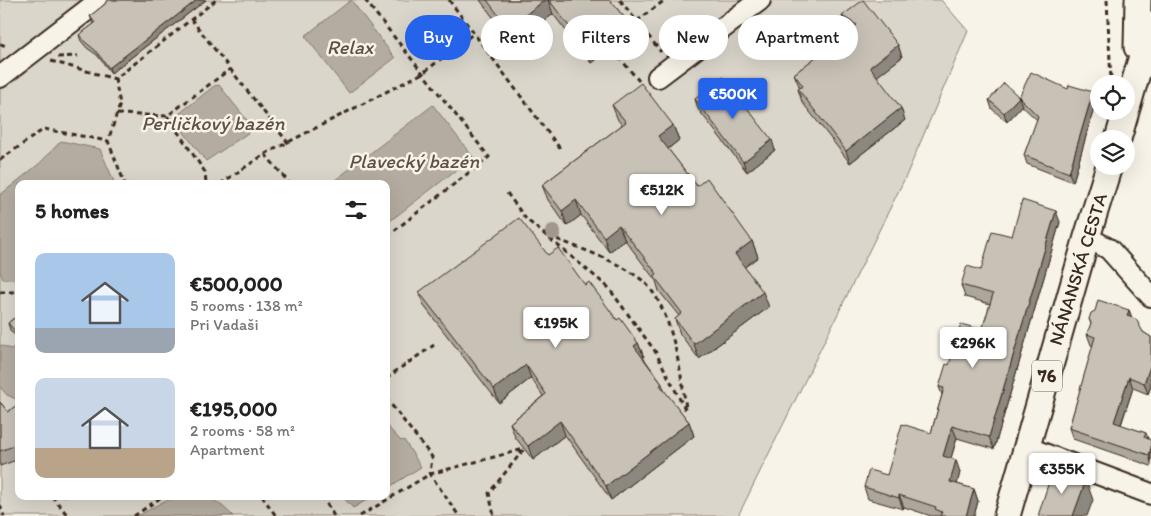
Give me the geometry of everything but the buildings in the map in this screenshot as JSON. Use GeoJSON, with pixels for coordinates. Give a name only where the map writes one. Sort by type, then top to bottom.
{"type":"FeatureCollection","features":[{"type":"Feature","properties":{"kind":"main road"},"geometry":{"type":"LineString","coordinates":[[1136,74],[1138,0]]}},
{"type":"Feature","properties":{"kind":"main road"},"geometry":{"type":"LineString","coordinates":[[1120,130],[1151,25]]}},
{"type":"Feature","properties":{"kind":"main road","name":"NÁNANSKÁ CESTA"},"geometry":{"type":"LineString","coordinates":[[1007,516],[1106,175]]}},
{"type":"Feature","properties":{"kind":"street"},"geometry":{"type":"LineString","coordinates":[[0,77],[100,0]]}},
{"type":"Feature","properties":{"kind":"street"},"geometry":{"type":"LineString","coordinates":[[658,77],[760,0]]}},
{"type":"Feature","properties":{"kind":"street"},"geometry":{"type":"LineString","coordinates":[[1087,236],[1109,249],[1151,296]]}},
{"type":"Feature","properties":{"kind":"street"},"geometry":{"type":"LineString","coordinates":[[1026,447],[1151,494]]}},
{"type":"Feature","properties":{"kind":"path"},"geometry":{"type":"LineString","coordinates":[[115,78],[216,0]]}},
{"type":"Feature","properties":{"kind":"path"},"geometry":{"type":"LineString","coordinates":[[365,0],[489,157],[390,233]]}},
{"type":"Feature","properties":{"kind":"path"},"geometry":{"type":"LineString","coordinates":[[449,0],[561,150]]}},
{"type":"Feature","properties":{"kind":"path"},"geometry":{"type":"LineString","coordinates":[[620,0],[632,15]]}},
{"type":"Feature","properties":{"kind":"path"},"geometry":{"type":"LineString","coordinates":[[645,15],[665,0]]}},
{"type":"Feature","properties":{"kind":"path"},"geometry":{"type":"LineString","coordinates":[[1107,0],[1111,75]]}},
{"type":"Feature","properties":{"kind":"path"},"geometry":{"type":"LineString","coordinates":[[191,19],[289,144]]}},
{"type":"Feature","properties":{"kind":"path"},"geometry":{"type":"LineString","coordinates":[[226,180],[265,154],[289,144],[423,74],[474,33]]}},
{"type":"Feature","properties":{"kind":"path"},"geometry":{"type":"LineString","coordinates":[[0,44],[30,54]]}},
{"type":"Feature","properties":{"kind":"path"},"geometry":{"type":"LineString","coordinates":[[649,53],[658,77]]}},
{"type":"Feature","properties":{"kind":"path"},"geometry":{"type":"LineString","coordinates":[[78,56],[45,59],[115,78]]}},
{"type":"Feature","properties":{"kind":"path"},"geometry":{"type":"LineString","coordinates":[[630,60],[658,77]]}},
{"type":"Feature","properties":{"kind":"path"},"geometry":{"type":"LineString","coordinates":[[117,114],[167,116],[230,69]]}},
{"type":"Feature","properties":{"kind":"path"},"geometry":{"type":"LineString","coordinates":[[115,78],[120,104],[108,141],[123,180]]}},
{"type":"Feature","properties":{"kind":"path"},"geometry":{"type":"LineString","coordinates":[[167,116],[205,172],[206,180]]}},
{"type":"Feature","properties":{"kind":"path"},"geometry":{"type":"LineString","coordinates":[[0,160],[44,128],[108,141]]}},
{"type":"Feature","properties":{"kind":"path"},"geometry":{"type":"LineString","coordinates":[[265,154],[287,180]]}},
{"type":"Feature","properties":{"kind":"path"},"geometry":{"type":"LineString","coordinates":[[507,193],[526,219],[545,235],[608,287],[655,351],[686,411],[682,383],[663,309],[643,281],[614,262],[545,235]]}},
{"type":"Feature","properties":{"kind":"path"},"geometry":{"type":"LineString","coordinates":[[0,292],[15,292]]}},
{"type":"Feature","properties":{"kind":"path"},"geometry":{"type":"LineString","coordinates":[[390,375],[434,345]]}},
{"type":"Feature","properties":{"kind":"path"},"geometry":{"type":"LineString","coordinates":[[390,403],[432,457],[430,474],[459,516]]}},
{"type":"Feature","properties":{"kind":"path"},"geometry":{"type":"LineString","coordinates":[[390,498],[430,474],[524,449],[489,493],[494,516]]}},
{"type":"Feature","properties":{"kind":"path"},"geometry":{"type":"LineString","coordinates":[[55,500],[68,516]]}},
{"type":"Feature","properties":{"kind":"path"},"geometry":{"type":"LineString","coordinates":[[134,516],[156,500]]}},
{"type":"Feature","properties":{"kind":"path"},"geometry":{"type":"LineString","coordinates":[[265,500],[276,516]]}},
{"type":"Feature","properties":{"kind":"path"},"geometry":{"type":"LineString","coordinates":[[324,500],[334,516]]}},
{"type":"Feature","properties":{"kind":"path"},"geometry":{"type":"LineString","coordinates":[[360,516],[387,500]]}},
{"type":"Feature","properties":{"kind":"path"},"geometry":{"type":"LineString","coordinates":[[0,505],[4,516]]}},
{"type":"Feature","properties":{"kind":"shaded area"},"geometry":{"type":"Polygon","coordinates":[[[0,0],[941,0],[968,31],[906,176],[738,516],[0,516],[0,0]]]}},
{"type":"Feature","properties":{"kind":"water","name":"Relax"},"geometry":{"type":"Polygon","coordinates":[[[351,0],[395,58],[349,93],[305,36],[351,0]]]}},
{"type":"Feature","properties":{"kind":"water","name":"Perličkový bazén"},"geometry":{"type":"Polygon","coordinates":[[[219,85],[250,124],[248,133],[206,161],[175,121],[175,117],[214,86],[219,85]]]}},
{"type":"Feature","properties":{"kind":"water","name":"Plavecký bazén"},"geometry":{"type":"Polygon","coordinates":[[[433,105],[473,157],[390,221],[390,180],[335,180],[433,105]]]}},
{"type":"Feature","properties":{"kind":"water"},"geometry":{"type":"Polygon","coordinates":[[[61,141],[100,149],[113,180],[19,180],[40,163],[61,141]]]}},
{"type":"Feature","properties":{"kind":"water"},"geometry":{"type":"Polygon","coordinates":[[[15,183],[15,280],[3,279],[0,271],[0,195],[15,183]]]}},
{"type":"Feature","properties":{"kind":"water"},"geometry":{"type":"Polygon","coordinates":[[[0,345],[11,349],[15,346],[15,399],[7,395],[0,387],[0,345]]]}},
{"type":"Feature","properties":{"kind":"water"},"geometry":{"type":"Polygon","coordinates":[[[390,429],[401,441],[404,440],[421,467],[390,486],[390,429]]]}},
{"type":"Feature","properties":{"kind":"water"},"geometry":{"type":"Polygon","coordinates":[[[213,500],[233,516],[138,516],[164,501],[213,500]]]}},
{"type":"Feature","properties":{"kind":"water"},"geometry":{"type":"Polygon","coordinates":[[[346,500],[367,500],[353,508],[346,500]]]}}]}
